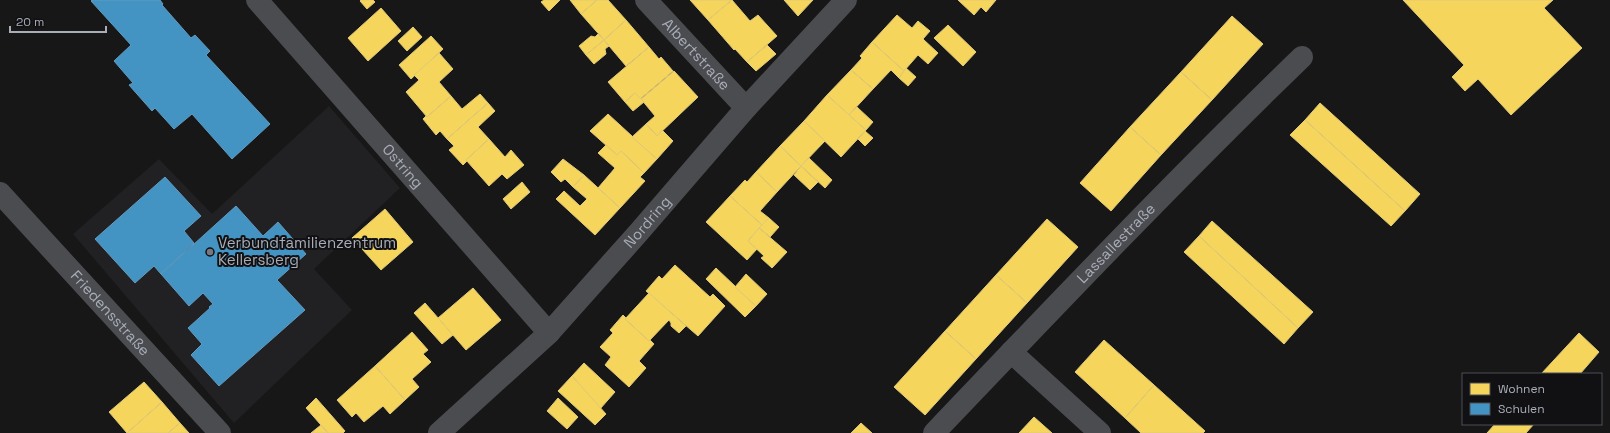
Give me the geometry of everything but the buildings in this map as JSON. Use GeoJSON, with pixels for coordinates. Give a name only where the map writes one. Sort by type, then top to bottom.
{"type":"FeatureCollection","features":[{"type":"Feature","properties":{"kind":"street","name":"Ostring"},"geometry":{"type":"LineString","coordinates":[[257,0],[549,333]]}},
{"type":"Feature","properties":{"kind":"street","name":"Albertstraße"},"geometry":{"type":"LineString","coordinates":[[646,0],[746,108]]}},
{"type":"Feature","properties":{"kind":"street","name":"Nordring"},"geometry":{"type":"LineString","coordinates":[[439,433],[549,333],[746,108],[846,0]]}},
{"type":"Feature","properties":{"kind":"street","name":"Lassallestraße"},"geometry":{"type":"LineString","coordinates":[[934,433],[1168,189],[1302,57]]}},
{"type":"Feature","properties":{"kind":"street","name":"Friedensstraße"},"geometry":{"type":"LineString","coordinates":[[4,206],[220,433]]}},
{"type":"Feature","properties":{"kind":"street"},"geometry":{"type":"LineString","coordinates":[[1011,352],[1100,433]]}},
{"type":"Feature","properties":{"kind":"shaded area","name":"Verbundfamilienzentrum Kellersberg"},"geometry":{"type":"Polygon","coordinates":[[[329,106],[400,188],[314,269],[352,310],[234,423],[73,234],[159,159],[212,214],[329,106]]]}},
{"type":"Feature","properties":{"kind":"place","name":"Verbundfamilienzentrum Kellersberg"},"geometry":{"type":"Point","coordinates":[210,252]}}]}
